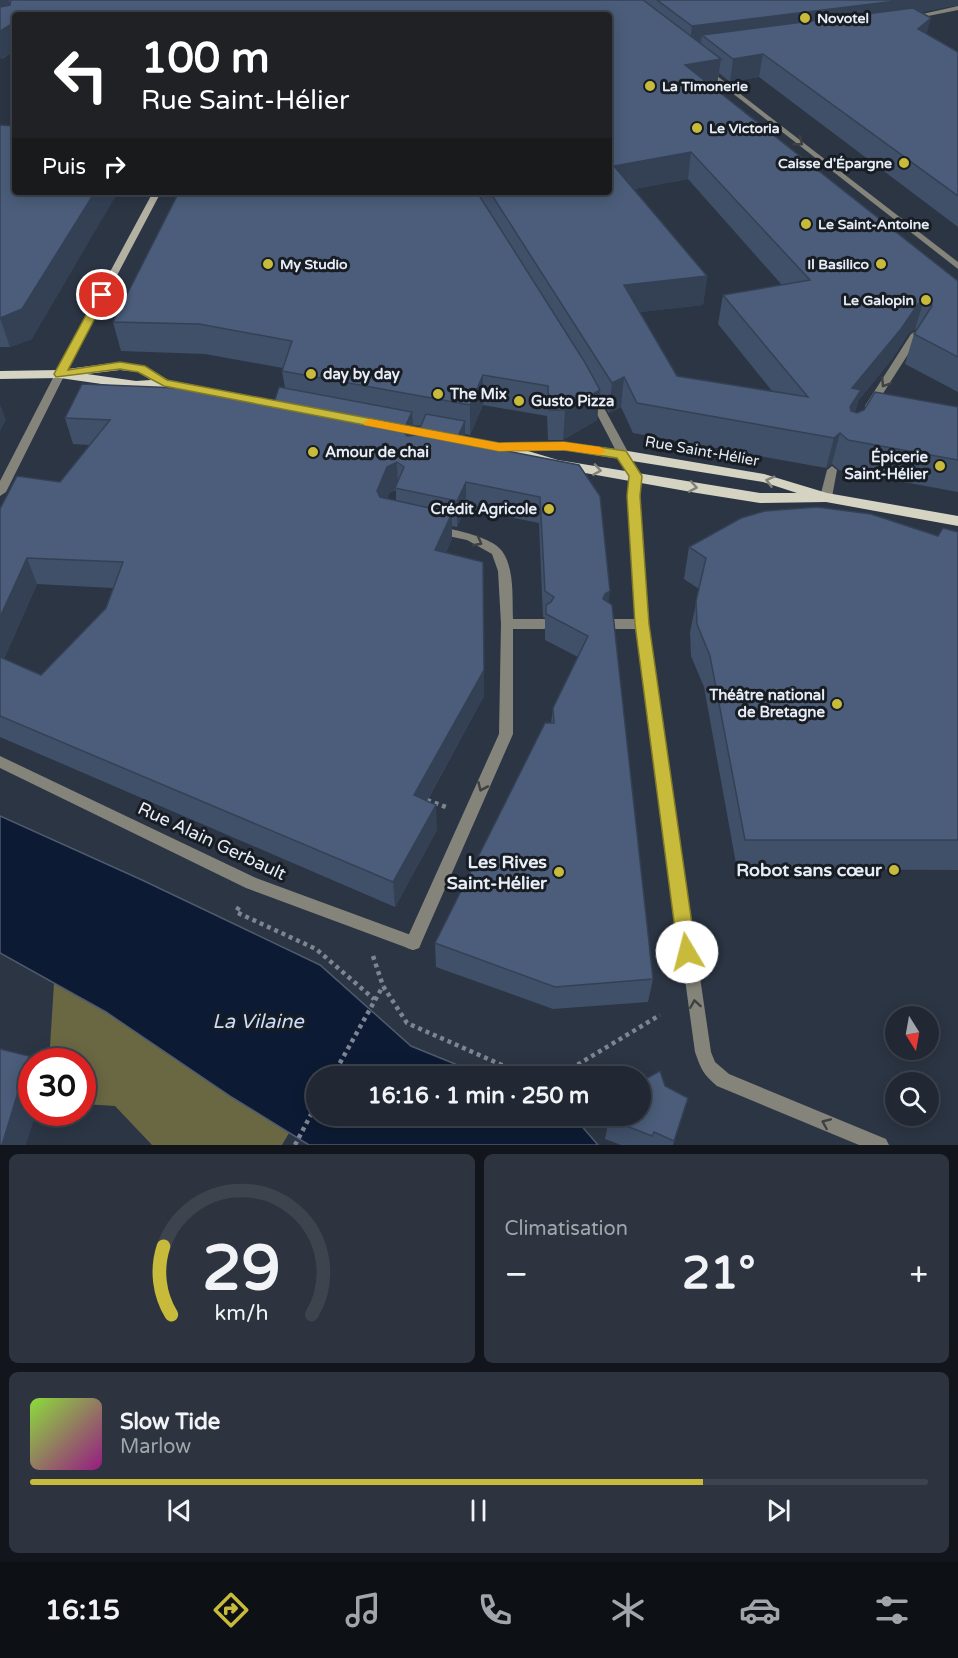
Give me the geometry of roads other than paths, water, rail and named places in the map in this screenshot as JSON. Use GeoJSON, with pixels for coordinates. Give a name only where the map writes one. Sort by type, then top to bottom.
{"type":"FeatureCollection","features":[{"type":"Feature","properties":{"kind":"main road"},"geometry":{"type":"LineString","coordinates":[[0,375],[60,374],[136,385],[164,383],[305,410]]}},
{"type":"Feature","properties":{"kind":"main road","name":"Rue Saint-Hélier"},"geometry":{"type":"LineString","coordinates":[[381,425],[421,437],[499,447],[564,446],[622,454],[764,478],[826,497],[958,521]]}},
{"type":"Feature","properties":{"kind":"main road","name":"Rue Saint-Hélier"},"geometry":{"type":"LineString","coordinates":[[499,447],[557,464],[760,498],[826,497]]}},
{"type":"Feature","properties":{"kind":"street"},"geometry":{"type":"LineString","coordinates":[[908,26],[898,20],[958,8]]}},
{"type":"Feature","properties":{"kind":"street"},"geometry":{"type":"LineString","coordinates":[[701,66],[958,266]]}},
{"type":"Feature","properties":{"kind":"street"},"geometry":{"type":"LineString","coordinates":[[0,492],[155,195]]}},
{"type":"Feature","properties":{"kind":"street"},"geometry":{"type":"LineString","coordinates":[[861,419],[916,334]]}},
{"type":"Feature","properties":{"kind":"street"},"geometry":{"type":"LineString","coordinates":[[589,390],[635,476],[633,496],[642,624],[694,998],[703,1052],[709,1068],[723,1080],[880,1145]]}},
{"type":"Feature","properties":{"kind":"street"},"geometry":{"type":"LineString","coordinates":[[826,497],[832,470]]}},
{"type":"Feature","properties":{"kind":"street"},"geometry":{"type":"LineString","coordinates":[[428,528],[470,537],[497,552],[504,571],[507,624],[544,624]]}},
{"type":"Feature","properties":{"kind":"street","name":"Rue Alain Gerbault"},"geometry":{"type":"LineString","coordinates":[[0,762],[251,883],[413,943],[506,734],[507,624]]}},
{"type":"Feature","properties":{"kind":"street"},"geometry":{"type":"LineString","coordinates":[[608,624],[642,624]]}},
{"type":"Feature","properties":{"kind":"water","name":"La Vilaine"},"geometry":{"type":"Polygon","coordinates":[[[0,816],[142,880],[320,965],[411,1046],[460,1066],[306,1066],[306,1126],[582,1126],[598,1145],[309,1145],[233,1098],[106,1012],[0,953],[0,816]]]}},
{"type":"Feature","properties":{"kind":"place","name":"Novotel"},"geometry":{"type":"Point","coordinates":[805,18]}},
{"type":"Feature","properties":{"kind":"place","name":"La Timonerie"},"geometry":{"type":"Point","coordinates":[650,86]}},
{"type":"Feature","properties":{"kind":"place","name":"Le Victoria"},"geometry":{"type":"Point","coordinates":[697,128]}},
{"type":"Feature","properties":{"kind":"place","name":"Caisse d'Épargne"},"geometry":{"type":"Point","coordinates":[904,163]}},
{"type":"Feature","properties":{"kind":"place","name":"Le Saint-Antoine"},"geometry":{"type":"Point","coordinates":[806,224]}},
{"type":"Feature","properties":{"kind":"place","name":"My Studio"},"geometry":{"type":"Point","coordinates":[268,264]}},
{"type":"Feature","properties":{"kind":"place","name":"Il Basilico"},"geometry":{"type":"Point","coordinates":[881,264]}},
{"type":"Feature","properties":{"kind":"place","name":"Le Galopin"},"geometry":{"type":"Point","coordinates":[926,300]}},
{"type":"Feature","properties":{"kind":"place","name":"day by day"},"geometry":{"type":"Point","coordinates":[311,374]}},
{"type":"Feature","properties":{"kind":"place","name":"The Mix"},"geometry":{"type":"Point","coordinates":[438,394]}},
{"type":"Feature","properties":{"kind":"place","name":"Gusto Pizza"},"geometry":{"type":"Point","coordinates":[519,401]}},
{"type":"Feature","properties":{"kind":"place","name":"Amour de chai"},"geometry":{"type":"Point","coordinates":[313,452]}},
{"type":"Feature","properties":{"kind":"place","name":"Épicerie Saint-Hélier"},"geometry":{"type":"Point","coordinates":[940,466]}},
{"type":"Feature","properties":{"kind":"place","name":"Crédit Agricole"},"geometry":{"type":"Point","coordinates":[549,509]}},
{"type":"Feature","properties":{"kind":"place","name":"Théâtre national de Bretagne"},"geometry":{"type":"Point","coordinates":[837,704]}},
{"type":"Feature","properties":{"kind":"place","name":"Robot sans cœur"},"geometry":{"type":"Point","coordinates":[894,870]}},
{"type":"Feature","properties":{"kind":"place","name":"Les Rives Saint-Hélier"},"geometry":{"type":"Point","coordinates":[559,872]}}]}
